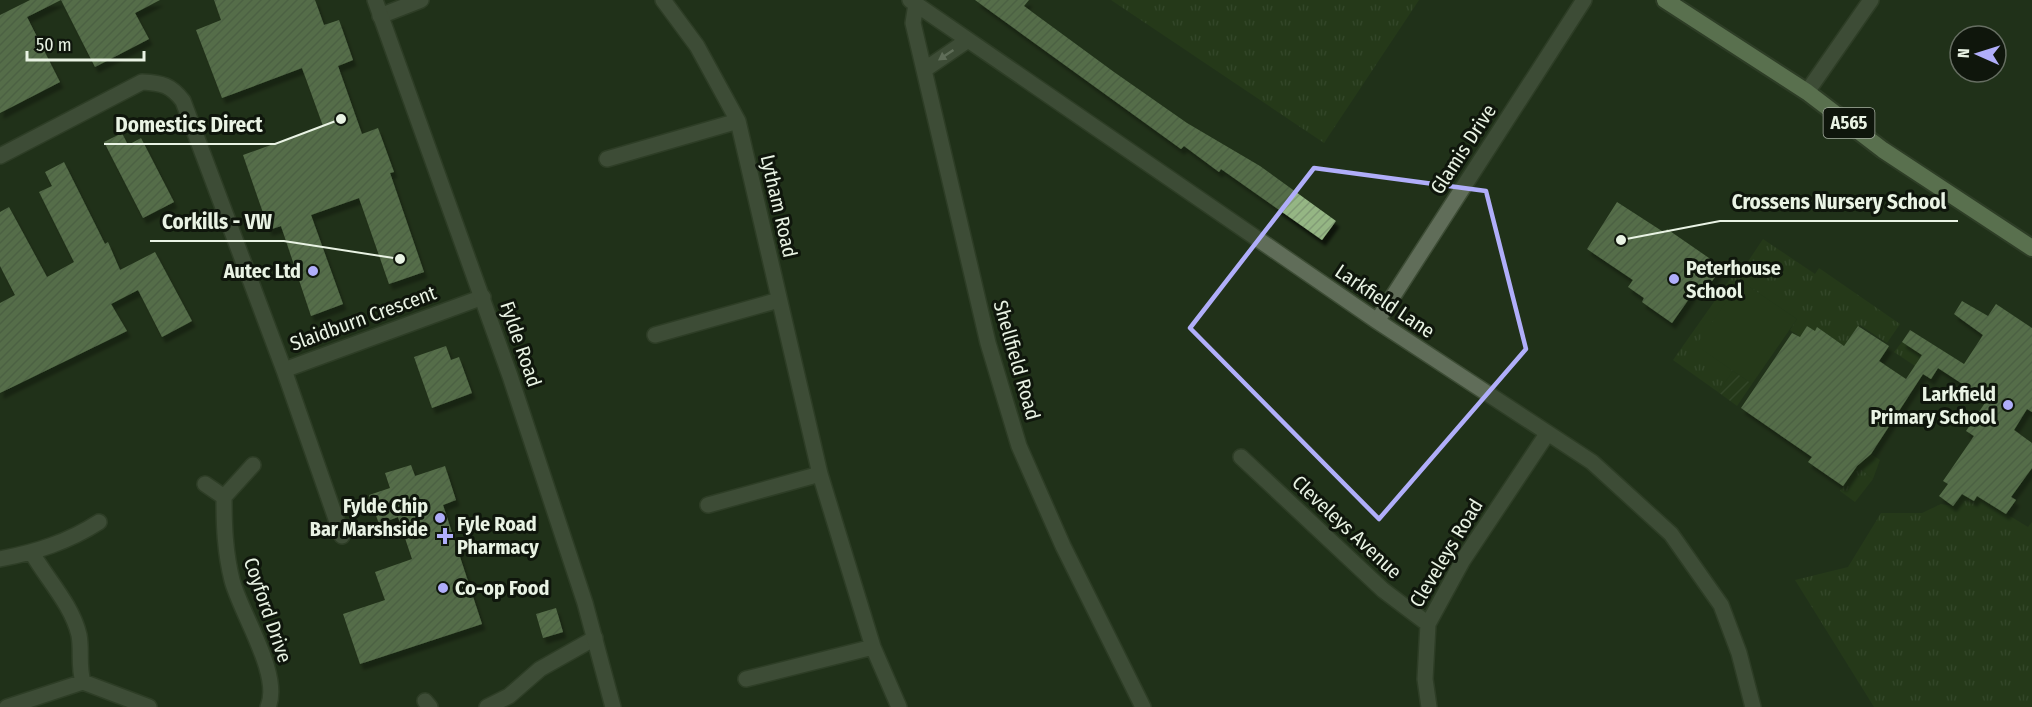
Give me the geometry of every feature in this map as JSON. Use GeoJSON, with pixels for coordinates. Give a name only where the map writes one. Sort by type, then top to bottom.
{"type":"FeatureCollection","features":[{"type":"Feature","properties":{"kind":"highway","name":"A565"},"geometry":{"type":"LineString","coordinates":[[1665,0],[1807,92],[1883,150],[2032,248]]}},
{"type":"Feature","properties":{"kind":"street","name":"Fylde Road"},"geometry":{"type":"LineString","coordinates":[[375,0],[483,297],[595,638],[614,707]]}},
{"type":"Feature","properties":{"kind":"street"},"geometry":{"type":"LineString","coordinates":[[380,16],[421,0]]}},
{"type":"Feature","properties":{"kind":"street","name":"Lytham Road"},"geometry":{"type":"LineString","coordinates":[[663,0],[697,46],[738,121],[820,474],[873,647],[898,707]]}},
{"type":"Feature","properties":{"kind":"street","name":"Glamis Drive"},"geometry":{"type":"LineString","coordinates":[[1377,321],[1584,0]]}},
{"type":"Feature","properties":{"kind":"street"},"geometry":{"type":"LineString","coordinates":[[1807,92],[1871,0]]}},
{"type":"Feature","properties":{"kind":"street","name":"Larkfield Lane"},"geometry":{"type":"LineString","coordinates":[[913,2],[1377,321],[1592,462],[1671,534],[1721,605],[1739,653],[1753,707]]}},
{"type":"Feature","properties":{"kind":"street","name":"Shellfield Road"},"geometry":{"type":"LineString","coordinates":[[913,2],[913,23],[988,343],[1019,446],[1063,546],[1143,707]]}},
{"type":"Feature","properties":{"kind":"street"},"geometry":{"type":"LineString","coordinates":[[924,70],[968,40]]}},
{"type":"Feature","properties":{"kind":"street","name":"Slaidburn Crescent"},"geometry":{"type":"LineString","coordinates":[[0,156],[142,82],[162,83],[174,89],[183,101],[284,370],[483,297]]}},
{"type":"Feature","properties":{"kind":"street"},"geometry":{"type":"LineString","coordinates":[[607,159],[738,121]]}},
{"type":"Feature","properties":{"kind":"street"},"geometry":{"type":"LineString","coordinates":[[655,335],[779,300]]}},
{"type":"Feature","properties":{"kind":"street"},"geometry":{"type":"LineString","coordinates":[[284,370],[342,536]]}},
{"type":"Feature","properties":{"kind":"street","name":"Cleveleys Road"},"geometry":{"type":"LineString","coordinates":[[1430,707],[1425,679],[1428,624],[1463,560],[1547,434]]}},
{"type":"Feature","properties":{"kind":"street","name":"Cleveleys Avenue"},"geometry":{"type":"LineString","coordinates":[[1241,457],[1383,590],[1428,624]]}},
{"type":"Feature","properties":{"kind":"street"},"geometry":{"type":"LineString","coordinates":[[205,484],[224,497],[253,465]]}},
{"type":"Feature","properties":{"kind":"street"},"geometry":{"type":"LineString","coordinates":[[708,505],[820,474]]}},
{"type":"Feature","properties":{"kind":"street","name":"Coyford Drive"},"geometry":{"type":"LineString","coordinates":[[224,497],[224,540],[232,582],[255,635],[270,683],[268,707]]}},
{"type":"Feature","properties":{"kind":"street"},"geometry":{"type":"LineString","coordinates":[[0,559],[32,553],[78,536],[99,522]]}},
{"type":"Feature","properties":{"kind":"street"},"geometry":{"type":"LineString","coordinates":[[32,553],[61,597],[79,635],[79,667],[83,681]]}},
{"type":"Feature","properties":{"kind":"street"},"geometry":{"type":"LineString","coordinates":[[487,707],[509,696],[540,669],[595,638]]}},
{"type":"Feature","properties":{"kind":"street"},"geometry":{"type":"LineString","coordinates":[[746,679],[873,647]]}},
{"type":"Feature","properties":{"kind":"street"},"geometry":{"type":"LineString","coordinates":[[7,707],[83,681],[149,707]]}},
{"type":"Feature","properties":{"kind":"highlighted area"},"geometry":{"type":"Polygon","coordinates":[[[1314,168],[1486,191],[1526,349],[1379,519],[1190,328],[1314,168]]]}},
{"type":"Feature","properties":{"kind":"green space"},"geometry":{"type":"Polygon","coordinates":[[[1111,0],[1419,0],[1324,143],[1111,0]]]}},
{"type":"Feature","properties":{"kind":"green space"},"geometry":{"type":"Polygon","coordinates":[[[1763,239],[1815,274],[1819,268],[1900,324],[1887,343],[1860,325],[1844,346],[1817,327],[1815,331],[1807,327],[1800,337],[1790,330],[1797,319],[1741,281],[1696,345],[1733,371],[1718,392],[1673,360],[1733,275],[1737,278],[1763,239]]]}},
{"type":"Feature","properties":{"kind":"green space"},"geometry":{"type":"Polygon","coordinates":[[[1741,281],[1797,319],[1752,384],[1695,345],[1741,281]]]}},
{"type":"Feature","properties":{"kind":"green space"},"geometry":{"type":"Polygon","coordinates":[[[1902,342],[1922,355],[1915,366],[1894,352],[1902,342]]]}},
{"type":"Feature","properties":{"kind":"green space"},"geometry":{"type":"Polygon","coordinates":[[[1733,371],[1752,384],[1737,406],[1718,392],[1733,371]]]}},
{"type":"Feature","properties":{"kind":"green space"},"geometry":{"type":"Polygon","coordinates":[[[1871,454],[1880,460],[1873,479],[1857,466],[1871,454]]]}},
{"type":"Feature","properties":{"kind":"green space"},"geometry":{"type":"Polygon","coordinates":[[[1857,466],[1873,479],[1855,502],[1840,491],[1857,466]]]}},
{"type":"Feature","properties":{"kind":"green space"},"geometry":{"type":"Polygon","coordinates":[[[1962,494],[1974,501],[1977,496],[2028,527],[2032,522],[2032,707],[1874,707],[1795,580],[1848,567],[1881,513],[1922,513],[1941,504],[1953,506],[1962,494]]]}},
{"type":"Feature","properties":{"kind":"building"},"geometry":{"type":"Polygon","coordinates":[[[30,0],[61,0],[27,17],[60,82],[0,113],[0,15],[30,0]]]}},
{"type":"Feature","properties":{"kind":"building"},"geometry":{"type":"Polygon","coordinates":[[[61,0],[160,0],[135,13],[149,39],[95,67],[61,0]]]}},
{"type":"Feature","properties":{"kind":"building"},"geometry":{"type":"Polygon","coordinates":[[[214,0],[315,0],[324,25],[339,20],[353,60],[338,66],[362,134],[378,128],[394,172],[390,173],[424,272],[389,284],[359,198],[311,215],[343,304],[311,316],[281,226],[269,230],[243,155],[323,126],[302,68],[222,98],[196,30],[221,20],[214,0]]]}},
{"type":"Feature","properties":{"kind":"building"},"geometry":{"type":"Polygon","coordinates":[[[975,0],[1029,0],[1024,6],[1114,72],[1187,123],[1260,166],[1336,221],[1322,240],[1221,169],[1219,172],[1184,146],[1181,149],[975,0]]]}},
{"type":"Feature","properties":{"kind":"building"},"geometry":{"type":"Polygon","coordinates":[[[122,133],[128,145],[141,138],[174,202],[143,218],[104,142],[122,133]]]}},
{"type":"Feature","properties":{"kind":"building"},"geometry":{"type":"Polygon","coordinates":[[[64,162],[105,244],[108,242],[120,270],[155,252],[192,321],[162,337],[138,290],[111,304],[127,331],[0,393],[0,303],[15,295],[0,266],[0,212],[9,207],[47,277],[74,262],[39,192],[52,186],[45,172],[64,162]]]}},
{"type":"Feature","properties":{"kind":"building"},"geometry":{"type":"Polygon","coordinates":[[[1617,202],[1665,233],[1667,229],[1722,267],[1703,294],[1696,289],[1672,323],[1642,302],[1644,298],[1628,287],[1633,280],[1587,249],[1617,202]]]}},
{"type":"Feature","properties":{"kind":"building"},"geometry":{"type":"Polygon","coordinates":[[[1962,301],[1988,316],[1996,304],[2032,328],[2032,412],[2027,409],[2014,430],[2032,443],[2032,468],[2011,497],[2016,500],[2006,514],[1977,496],[1974,501],[1962,494],[1953,506],[1939,496],[1948,484],[1943,481],[1974,436],[1966,431],[1987,400],[1938,368],[1931,379],[1923,374],[1871,454],[1857,466],[1843,486],[1808,462],[1812,457],[1741,408],[1792,333],[1800,337],[1807,326],[1815,331],[1817,327],[1844,346],[1858,326],[1889,346],[1879,361],[1906,379],[1922,355],[1902,342],[1910,330],[1964,364],[1983,335],[1954,314],[1962,301]]]}},
{"type":"Feature","properties":{"kind":"building"},"geometry":{"type":"Polygon","coordinates":[[[446,346],[451,360],[459,357],[472,393],[432,408],[414,357],[446,346]]]}},
{"type":"Feature","properties":{"kind":"building"},"geometry":{"type":"Polygon","coordinates":[[[411,465],[415,476],[445,466],[456,500],[443,505],[482,624],[360,664],[343,614],[385,600],[375,572],[412,559],[398,517],[379,524],[369,495],[390,488],[385,473],[411,465]]]}},
{"type":"Feature","properties":{"kind":"building"},"geometry":{"type":"Polygon","coordinates":[[[556,608],[563,632],[543,638],[536,614],[556,608]]]}},
{"type":"Feature","properties":{"kind":"place","name":"Domestics Direct"},"geometry":{"type":"Point","coordinates":[341,119]}},
{"type":"Feature","properties":{"kind":"place","name":"Crossens Nursery School"},"geometry":{"type":"Point","coordinates":[1621,240]}},
{"type":"Feature","properties":{"kind":"place","name":"Corkills - VW"},"geometry":{"type":"Point","coordinates":[400,259]}},
{"type":"Feature","properties":{"kind":"place","name":"Autec Ltd"},"geometry":{"type":"Point","coordinates":[313,271]}},
{"type":"Feature","properties":{"kind":"place","name":"Peterhouse School"},"geometry":{"type":"Point","coordinates":[1674,279]}},
{"type":"Feature","properties":{"kind":"place","name":"Larkfield Primary School"},"geometry":{"type":"Point","coordinates":[2008,405]}},
{"type":"Feature","properties":{"kind":"place","name":"Fylde Chip Bar Marshside"},"geometry":{"type":"Point","coordinates":[440,518]}},
{"type":"Feature","properties":{"kind":"place","name":"Fyle Road Pharmacy"},"geometry":{"type":"Point","coordinates":[445,536]}},
{"type":"Feature","properties":{"kind":"place","name":"Co-op Food"},"geometry":{"type":"Point","coordinates":[443,588]}}]}
